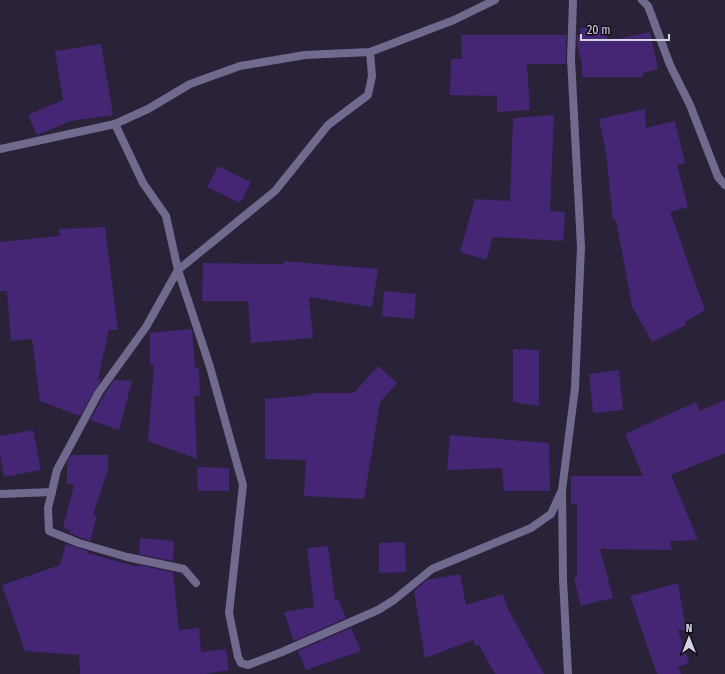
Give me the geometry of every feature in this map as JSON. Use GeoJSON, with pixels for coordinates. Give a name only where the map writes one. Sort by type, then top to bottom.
{"type":"FeatureCollection","features":[{"type":"Feature","properties":{"kind":"street"},"geometry":{"type":"LineString","coordinates":[[0,149],[115,124],[148,109],[190,84],[240,66],[305,55],[370,52],[454,20],[496,0]]}},
{"type":"Feature","properties":{"kind":"street"},"geometry":{"type":"LineString","coordinates":[[568,674],[563,579],[562,490],[575,388],[581,247],[571,59],[573,0]]}},
{"type":"Feature","properties":{"kind":"street"},"geometry":{"type":"LineString","coordinates":[[642,0],[648,6],[670,65],[690,105],[718,177],[725,185]]}},
{"type":"Feature","properties":{"kind":"street"},"geometry":{"type":"LineString","coordinates":[[196,583],[184,569],[127,557],[79,543],[49,531],[48,508],[57,470],[99,392],[146,327],[178,270],[275,191],[328,125],[368,95],[372,76],[370,52]]}},
{"type":"Feature","properties":{"kind":"street"},"geometry":{"type":"LineString","coordinates":[[115,124],[143,183],[166,216],[178,270],[210,366],[243,486],[229,613],[238,657],[241,663],[248,665],[282,652],[378,610],[394,600],[432,569],[531,528],[551,514],[562,490]]}},
{"type":"Feature","properties":{"kind":"street"},"geometry":{"type":"LineString","coordinates":[[0,494],[52,492]]}},
{"type":"Feature","properties":{"kind":"building"},"geometry":{"type":"Polygon","coordinates":[[[606,25],[608,41],[650,32],[658,69],[643,73],[643,77],[582,77],[582,64],[577,45],[577,35],[581,35],[580,28],[606,25]]]}},
{"type":"Feature","properties":{"kind":"building"},"geometry":{"type":"Polygon","coordinates":[[[461,35],[566,35],[566,64],[527,64],[530,110],[497,112],[497,96],[450,95],[451,59],[462,59],[461,35]]]}},
{"type":"Feature","properties":{"kind":"building"},"geometry":{"type":"Polygon","coordinates":[[[101,44],[113,115],[71,121],[37,135],[28,115],[63,100],[55,51],[101,44]]]}},
{"type":"Feature","properties":{"kind":"building"},"geometry":{"type":"Polygon","coordinates":[[[645,109],[646,128],[675,121],[685,163],[677,165],[688,207],[670,212],[705,310],[685,322],[686,325],[652,342],[632,306],[616,220],[613,221],[606,152],[599,119],[645,109]]]}},
{"type":"Feature","properties":{"kind":"building"},"geometry":{"type":"Polygon","coordinates":[[[554,115],[550,211],[565,212],[563,241],[493,237],[486,260],[460,252],[475,199],[510,201],[513,118],[554,115]]]}},
{"type":"Feature","properties":{"kind":"building"},"geometry":{"type":"Polygon","coordinates":[[[218,166],[251,182],[240,203],[207,187],[218,166]]]}},
{"type":"Feature","properties":{"kind":"building"},"geometry":{"type":"Polygon","coordinates":[[[105,227],[118,330],[109,330],[98,379],[101,380],[80,416],[40,401],[32,339],[11,341],[7,291],[0,291],[0,242],[60,236],[59,229],[105,227]]]}},
{"type":"Feature","properties":{"kind":"building"},"geometry":{"type":"Polygon","coordinates":[[[284,261],[378,269],[372,307],[309,297],[313,338],[251,343],[248,301],[202,301],[203,263],[283,264],[284,261]]]}},
{"type":"Feature","properties":{"kind":"building"},"geometry":{"type":"Polygon","coordinates":[[[384,291],[416,294],[414,319],[382,316],[384,291]]]}},
{"type":"Feature","properties":{"kind":"building"},"geometry":{"type":"Polygon","coordinates":[[[192,329],[195,368],[199,368],[200,396],[194,396],[197,459],[148,441],[154,365],[150,365],[150,333],[192,329]]]}},
{"type":"Feature","properties":{"kind":"building"},"geometry":{"type":"Polygon","coordinates":[[[513,349],[539,350],[539,406],[513,402],[513,349]]]}},
{"type":"Feature","properties":{"kind":"building"},"geometry":{"type":"Polygon","coordinates":[[[378,366],[397,383],[380,402],[364,499],[304,496],[306,460],[265,459],[265,399],[311,395],[311,393],[354,393],[378,366]]]}},
{"type":"Feature","properties":{"kind":"building"},"geometry":{"type":"Polygon","coordinates":[[[619,370],[623,410],[593,413],[589,374],[619,370]]]}},
{"type":"Feature","properties":{"kind":"building"},"geometry":{"type":"Polygon","coordinates":[[[114,380],[132,381],[119,430],[90,420],[114,380]]]}},
{"type":"Feature","properties":{"kind":"building"},"geometry":{"type":"Polygon","coordinates":[[[725,400],[725,453],[671,475],[698,540],[670,541],[672,550],[600,549],[613,598],[581,606],[574,578],[577,577],[577,504],[571,504],[571,476],[643,476],[625,434],[696,402],[700,411],[725,400]]]}},
{"type":"Feature","properties":{"kind":"building"},"geometry":{"type":"Polygon","coordinates":[[[33,430],[41,470],[4,477],[0,455],[0,436],[33,430]]]}},
{"type":"Feature","properties":{"kind":"building"},"geometry":{"type":"Polygon","coordinates":[[[450,435],[549,443],[550,491],[504,491],[502,468],[447,470],[450,435]]]}},
{"type":"Feature","properties":{"kind":"building"},"geometry":{"type":"Polygon","coordinates":[[[71,455],[108,455],[108,470],[93,515],[97,516],[90,541],[69,533],[70,530],[63,528],[74,485],[67,484],[67,463],[71,455]]]}},
{"type":"Feature","properties":{"kind":"building"},"geometry":{"type":"Polygon","coordinates":[[[197,467],[229,468],[229,491],[198,491],[197,467]]]}},
{"type":"Feature","properties":{"kind":"building"},"geometry":{"type":"Polygon","coordinates":[[[140,538],[174,541],[173,561],[139,554],[140,538]]]}},
{"type":"Feature","properties":{"kind":"building"},"geometry":{"type":"Polygon","coordinates":[[[405,542],[406,572],[379,573],[379,543],[405,542]]]}},
{"type":"Feature","properties":{"kind":"building"},"geometry":{"type":"Polygon","coordinates":[[[66,544],[88,551],[87,553],[138,567],[138,565],[173,572],[179,630],[199,628],[201,652],[226,649],[229,670],[205,674],[80,674],[79,655],[25,651],[2,585],[60,565],[66,544]]]}},
{"type":"Feature","properties":{"kind":"building"},"geometry":{"type":"Polygon","coordinates":[[[328,546],[335,600],[338,599],[346,618],[294,641],[284,612],[314,607],[307,548],[328,546]]]}},
{"type":"Feature","properties":{"kind":"building"},"geometry":{"type":"Polygon","coordinates":[[[460,574],[466,605],[503,594],[508,609],[544,674],[495,674],[479,645],[475,646],[473,640],[425,658],[414,591],[427,580],[460,574]]]}},
{"type":"Feature","properties":{"kind":"building"},"geometry":{"type":"Polygon","coordinates":[[[678,583],[686,630],[678,630],[689,663],[678,667],[681,674],[657,674],[630,596],[678,583]]]}},
{"type":"Feature","properties":{"kind":"building"},"geometry":{"type":"Polygon","coordinates":[[[351,628],[361,651],[306,670],[298,651],[351,628]]]}}]}
